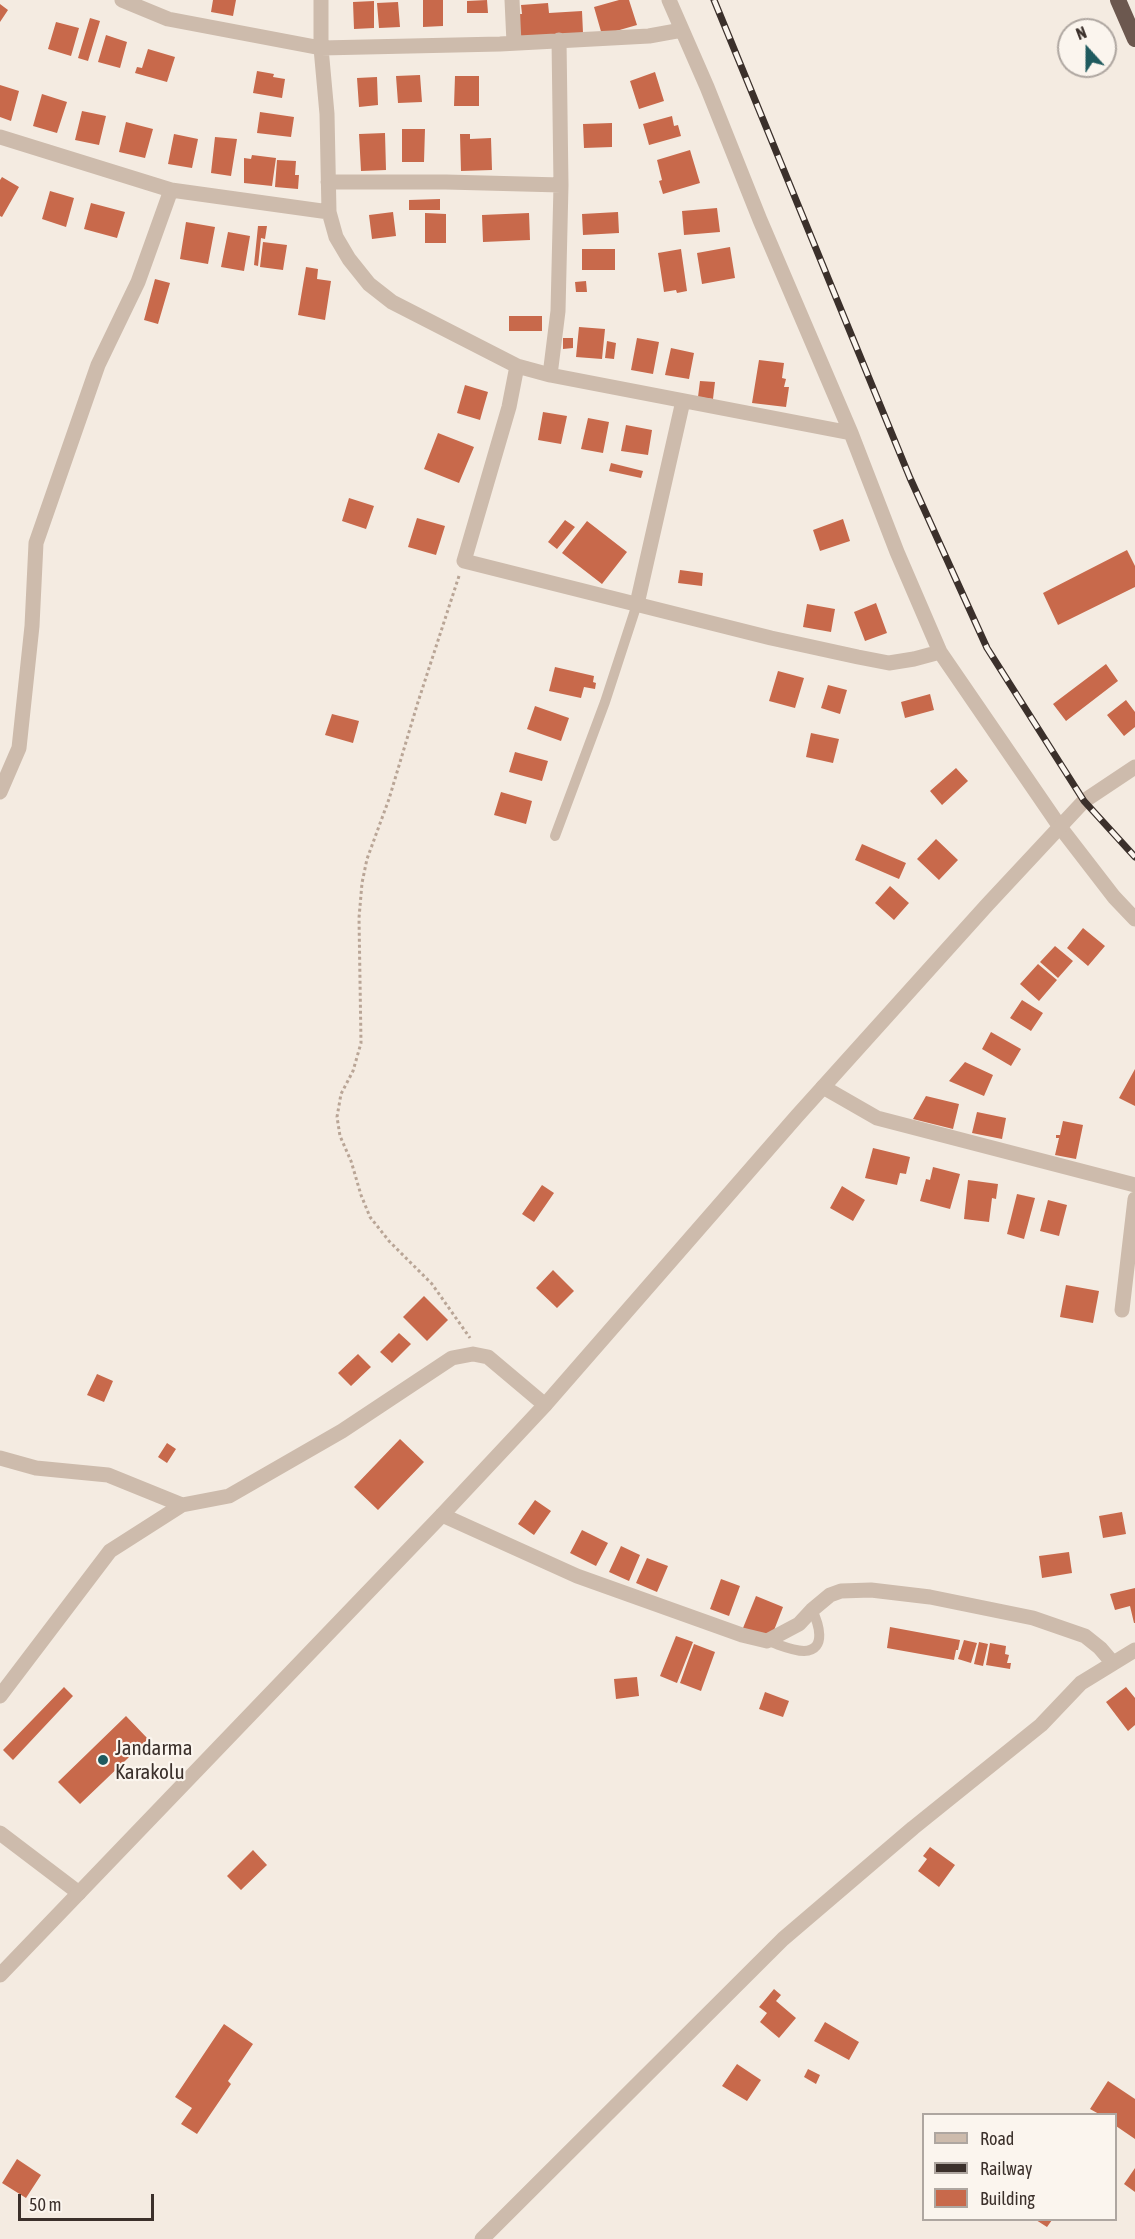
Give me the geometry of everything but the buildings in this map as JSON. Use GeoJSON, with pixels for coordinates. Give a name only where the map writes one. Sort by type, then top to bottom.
{"type":"FeatureCollection","features":[{"type":"Feature","properties":{"kind":"highway"},"geometry":{"type":"LineString","coordinates":[[1118,0],[1135,39]]}},
{"type":"Feature","properties":{"kind":"street"},"geometry":{"type":"LineString","coordinates":[[122,0],[168,18],[321,48],[514,44],[649,36],[682,30]]}},
{"type":"Feature","properties":{"kind":"street"},"geometry":{"type":"LineString","coordinates":[[321,0],[321,48],[327,114],[329,212],[340,244],[369,284],[392,302],[517,366],[550,375],[851,433]]}},
{"type":"Feature","properties":{"kind":"street"},"geometry":{"type":"LineString","coordinates":[[512,0],[514,44]]}},
{"type":"Feature","properties":{"kind":"street"},"geometry":{"type":"LineString","coordinates":[[669,0],[759,220],[851,433],[897,552],[940,652],[1060,826],[1114,897],[1135,919]]}},
{"type":"Feature","properties":{"kind":"street"},"geometry":{"type":"LineString","coordinates":[[550,375],[558,311],[561,185],[559,40]]}},
{"type":"Feature","properties":{"kind":"street"},"geometry":{"type":"LineString","coordinates":[[0,137],[171,190],[329,212]]}},
{"type":"Feature","properties":{"kind":"street"},"geometry":{"type":"LineString","coordinates":[[328,182],[561,185]]}},
{"type":"Feature","properties":{"kind":"street"},"geometry":{"type":"LineString","coordinates":[[0,792],[19,748],[32,626],[36,543],[98,364],[138,282],[171,190]]}},
{"type":"Feature","properties":{"kind":"street"},"geometry":{"type":"LineString","coordinates":[[517,366],[509,407],[464,561],[771,638],[889,663],[940,652]]}},
{"type":"Feature","properties":{"kind":"street"},"geometry":{"type":"LineString","coordinates":[[637,604],[683,401]]}},
{"type":"Feature","properties":{"kind":"street"},"geometry":{"type":"LineString","coordinates":[[0,1975],[545,1405],[824,1087],[1060,826],[1084,801],[1135,767]]}},
{"type":"Feature","properties":{"kind":"street"},"geometry":{"type":"LineString","coordinates":[[824,1087],[877,1118],[1135,1185]]}},
{"type":"Feature","properties":{"kind":"street"},"geometry":{"type":"LineString","coordinates":[[1122,1310],[1135,1198]]}},
{"type":"Feature","properties":{"kind":"street"},"geometry":{"type":"LineString","coordinates":[[0,1696],[110,1551],[182,1505],[229,1496],[342,1431],[452,1358],[473,1354],[488,1357],[545,1405]]}},
{"type":"Feature","properties":{"kind":"street"},"geometry":{"type":"LineString","coordinates":[[0,1458],[36,1468],[108,1475],[182,1505]]}},
{"type":"Feature","properties":{"kind":"street"},"geometry":{"type":"LineString","coordinates":[[442,1515],[577,1576],[742,1635],[767,1641],[799,1624],[830,1595],[842,1591],[871,1590],[930,1597],[1033,1618],[1085,1636],[1112,1662]]}},
{"type":"Feature","properties":{"kind":"street"},"geometry":{"type":"LineString","coordinates":[[482,2239],[783,1939],[913,1828],[1041,1725],[1082,1683],[1112,1662],[1135,1650]]}},
{"type":"Feature","properties":{"kind":"street"},"geometry":{"type":"LineString","coordinates":[[0,1833],[79,1893]]}},
{"type":"Feature","properties":{"kind":"lane"},"geometry":{"type":"LineString","coordinates":[[555,836],[605,702],[637,604]]}},
{"type":"Feature","properties":{"kind":"lane"},"geometry":{"type":"LineString","coordinates":[[767,1641],[804,1651],[816,1646],[819,1641],[819,1629],[812,1610]]}},
{"type":"Feature","properties":{"kind":"path"},"geometry":{"type":"LineString","coordinates":[[464,561],[389,799],[367,859],[359,918],[361,1043],[353,1071],[341,1094],[337,1117],[340,1136],[370,1217],[384,1236],[441,1294],[471,1340],[473,1354]]}},
{"type":"Feature","properties":{"kind":"railway"},"geometry":{"type":"LineString","coordinates":[[714,0],[910,478],[987,648],[1084,801],[1135,857]]}},
{"type":"Feature","properties":{"kind":"place","name":"Jandarma Karakolu"},"geometry":{"type":"Point","coordinates":[103,1760]}}]}
